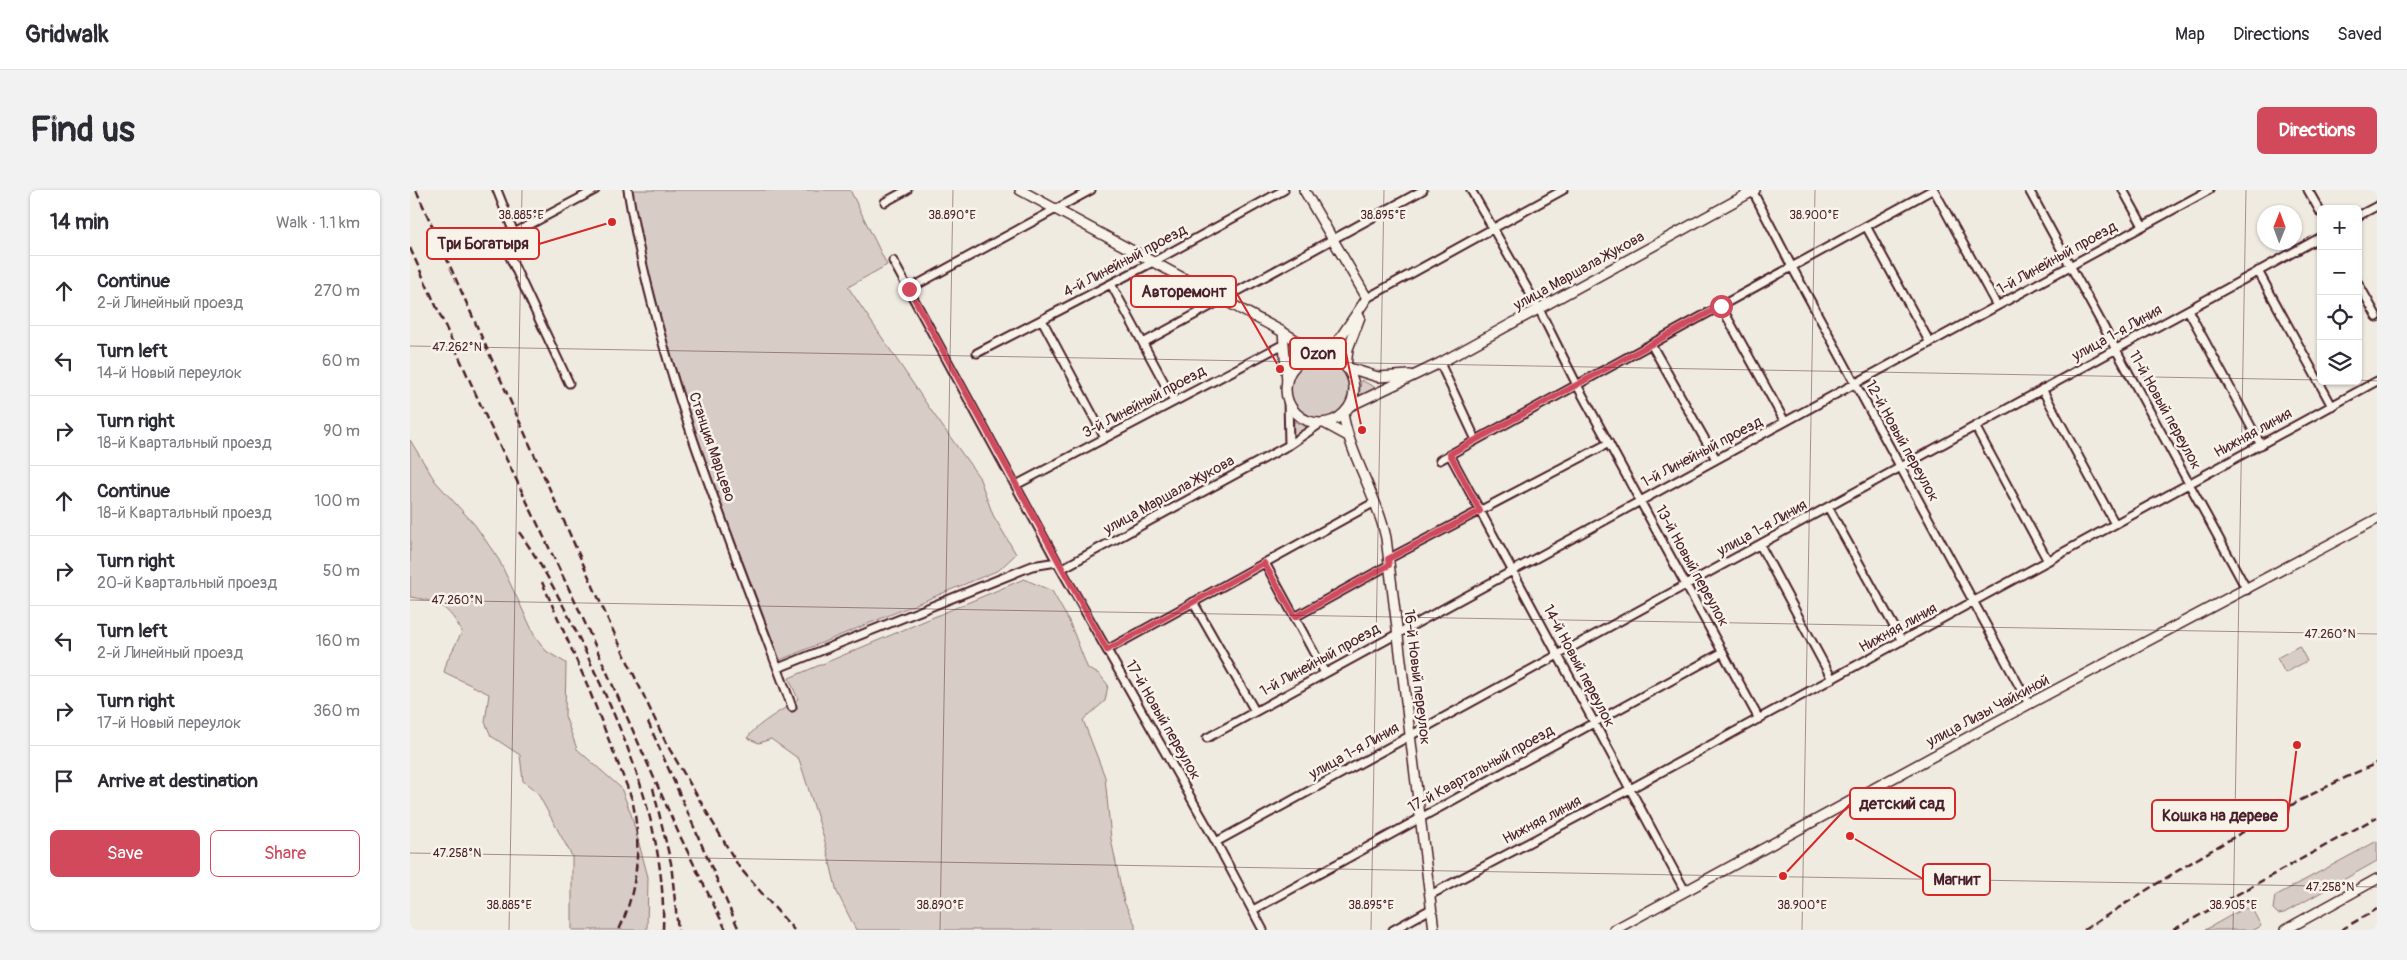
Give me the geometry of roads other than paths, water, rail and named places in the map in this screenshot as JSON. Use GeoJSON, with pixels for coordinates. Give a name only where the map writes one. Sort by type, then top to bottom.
{"type":"FeatureCollection","features":[{"type":"Feature","properties":{"kind":"main road"},"geometry":{"type":"LineString","coordinates":[[1020,190],[1283,332],[1320,355]]}},
{"type":"Feature","properties":{"kind":"main road"},"geometry":{"type":"LineString","coordinates":[[1304,190],[1367,298]]}},
{"type":"Feature","properties":{"kind":"main road","name":"улица Маршала Жукова"},"geometry":{"type":"LineString","coordinates":[[1350,406],[1440,363],[1753,190]]}},
{"type":"Feature","properties":{"kind":"main road"},"geometry":{"type":"LineString","coordinates":[[1320,355],[1336,344],[1367,298]]}},
{"type":"Feature","properties":{"kind":"main road"},"geometry":{"type":"LineString","coordinates":[[1323,423],[1343,414],[1350,406],[1354,386],[1346,367],[1348,349],[1367,298]]}},
{"type":"Feature","properties":{"kind":"main road"},"geometry":{"type":"LineString","coordinates":[[1283,332],[1288,400],[1298,416],[1312,422],[1323,423],[1346,435]]}},
{"type":"Feature","properties":{"kind":"main road"},"geometry":{"type":"LineString","coordinates":[[1287,381],[1291,371],[1299,362],[1309,357],[1320,355],[1332,357],[1346,367]]}},
{"type":"Feature","properties":{"kind":"main road","name":"улица Маршала Жукова"},"geometry":{"type":"LineString","coordinates":[[1346,367],[1378,377],[1416,375]]}},
{"type":"Feature","properties":{"kind":"main road","name":"16-й Новый переулок"},"geometry":{"type":"LineString","coordinates":[[1343,414],[1346,435],[1382,518],[1399,633],[1434,930]]}},
{"type":"Feature","properties":{"kind":"main road","name":"улица Лизы Чайкиной"},"geometry":{"type":"LineString","coordinates":[[1614,930],[2029,704],[2247,590],[2377,519]]}},
{"type":"Feature","properties":{"kind":"main road"},"geometry":{"type":"LineString","coordinates":[[2285,930],[2377,879]]}},
{"type":"Feature","properties":{"kind":"street"},"geometry":{"type":"LineString","coordinates":[[497,190],[514,233]]}},
{"type":"Feature","properties":{"kind":"street"},"geometry":{"type":"LineString","coordinates":[[494,245],[596,190]]}},
{"type":"Feature","properties":{"kind":"street","name":"Станция Марцево"},"geometry":{"type":"LineString","coordinates":[[628,190],[638,250],[665,353],[692,436],[792,707]]}},
{"type":"Feature","properties":{"kind":"street"},"geometry":{"type":"LineString","coordinates":[[885,202],[907,190]]}},
{"type":"Feature","properties":{"kind":"street"},"geometry":{"type":"LineString","coordinates":[[909,289],[1091,190]]}},
{"type":"Feature","properties":{"kind":"street","name":"4-й Линейный проезд"},"geometry":{"type":"LineString","coordinates":[[977,353],[1153,262],[1284,190]]}},
{"type":"Feature","properties":{"kind":"street"},"geometry":{"type":"LineString","coordinates":[[1143,343],[1423,190]]}},
{"type":"Feature","properties":{"kind":"street","name":"13-й Новый переулок"},"geometry":{"type":"LineString","coordinates":[[1471,190],[1538,309],[1577,385],[1759,719]]}},
{"type":"Feature","properties":{"kind":"street"},"geometry":{"type":"LineString","coordinates":[[1367,298],[1563,190]]}},
{"type":"Feature","properties":{"kind":"street","name":"12-й Новый переулок"},"geometry":{"type":"LineString","coordinates":[[1753,190],[1792,267],[2029,704]]}},
{"type":"Feature","properties":{"kind":"street"},"geometry":{"type":"LineString","coordinates":[[1440,460],[1933,190],[1997,306]]}},
{"type":"Feature","properties":{"kind":"street","name":"11-й Новый переулок"},"geometry":{"type":"LineString","coordinates":[[2029,190],[2247,590]]}},
{"type":"Feature","properties":{"kind":"street"},"geometry":{"type":"LineString","coordinates":[[2124,190],[2143,226]]}},
{"type":"Feature","properties":{"kind":"street","name":"1-й Линейный проезд"},"geometry":{"type":"LineString","coordinates":[[1207,738],[2209,190]]}},
{"type":"Feature","properties":{"kind":"street"},"geometry":{"type":"LineString","coordinates":[[2308,190],[2317,206]]}},
{"type":"Feature","properties":{"kind":"street"},"geometry":{"type":"LineString","coordinates":[[2362,214],[2377,206]]}},
{"type":"Feature","properties":{"kind":"street"},"geometry":{"type":"LineString","coordinates":[[1866,226],[1930,343]]}},
{"type":"Feature","properties":{"kind":"street","name":"улица 1-я Линия"},"geometry":{"type":"LineString","coordinates":[[1216,842],[2317,239]]}},
{"type":"Feature","properties":{"kind":"street"},"geometry":{"type":"LineString","coordinates":[[502,240],[568,383]]}},
{"type":"Feature","properties":{"kind":"street","name":"17-й Новый переулок"},"geometry":{"type":"LineString","coordinates":[[893,261],[1057,562],[1264,930]]}},
{"type":"Feature","properties":{"kind":"street"},"geometry":{"type":"LineString","coordinates":[[2258,271],[2332,406]]}},
{"type":"Feature","properties":{"kind":"street"},"geometry":{"type":"LineString","coordinates":[[1111,284],[1174,402]]}},
{"type":"Feature","properties":{"kind":"street"},"geometry":{"type":"LineString","coordinates":[[2362,290],[2377,317]]}},
{"type":"Feature","properties":{"kind":"street"},"geometry":{"type":"LineString","coordinates":[[1721,306],[1785,422]]}},
{"type":"Feature","properties":{"kind":"street"},"geometry":{"type":"LineString","coordinates":[[2188,310],[2261,445]]}},
{"type":"Feature","properties":{"kind":"street"},"geometry":{"type":"LineString","coordinates":[[1042,320],[1106,438]]}},
{"type":"Feature","properties":{"kind":"street"},"geometry":{"type":"LineString","coordinates":[[1651,344],[1716,460]]}},
{"type":"Feature","properties":{"kind":"street","name":"3-й Линейный проезд"},"geometry":{"type":"LineString","coordinates":[[1016,485],[1280,346],[1284,349]]}},
{"type":"Feature","properties":{"kind":"street"},"geometry":{"type":"LineString","coordinates":[[1440,363],[1476,440]]}},
{"type":"Feature","properties":{"kind":"street","name":"Нижняя линия"},"geometry":{"type":"LineString","coordinates":[[1430,895],[1630,790],[2377,381]]}},
{"type":"Feature","properties":{"kind":"street"},"geometry":{"type":"LineString","coordinates":[[2042,389],[2115,524]]}},
{"type":"Feature","properties":{"kind":"street"},"geometry":{"type":"LineString","coordinates":[[1288,400],[1289,445]]}},
{"type":"Feature","properties":{"kind":"street","name":"улица Маршала Жукова"},"geometry":{"type":"LineString","coordinates":[[1061,569],[1289,445],[1323,423]]}},
{"type":"Feature","properties":{"kind":"street"},"geometry":{"type":"LineString","coordinates":[[1975,426],[2048,561]]}},
{"type":"Feature","properties":{"kind":"street"},"geometry":{"type":"LineString","coordinates":[[1295,617],[1480,511],[1609,443]]}},
{"type":"Feature","properties":{"kind":"street","name":"14-й Новый переулок"},"geometry":{"type":"LineString","coordinates":[[1450,454],[1685,891]]}},
{"type":"Feature","properties":{"kind":"street"},"geometry":{"type":"LineString","coordinates":[[1107,650],[1375,502]]}},
{"type":"Feature","properties":{"kind":"street"},"geometry":{"type":"LineString","coordinates":[[1828,507],[1902,641]]}},
{"type":"Feature","properties":{"kind":"street"},"geometry":{"type":"LineString","coordinates":[[1760,545],[1832,679]]}},
{"type":"Feature","properties":{"kind":"street"},"geometry":{"type":"LineString","coordinates":[[778,668],[1032,566],[1057,562]]}},
{"type":"Feature","properties":{"kind":"street"},"geometry":{"type":"LineString","coordinates":[[1264,563],[1325,673]]}},
{"type":"Feature","properties":{"kind":"street"},"geometry":{"type":"LineString","coordinates":[[1193,602],[1255,712]]}},
{"type":"Feature","properties":{"kind":"street","name":"17-й Квартальный проезд"},"geometry":{"type":"LineString","coordinates":[[1253,910],[1723,652]]}},
{"type":"Feature","properties":{"kind":"street"},"geometry":{"type":"LineString","coordinates":[[1392,930],[1431,909]]}},
{"type":"Feature","properties":{"kind":"railway"},"geometry":{"type":"LineString","coordinates":[[416,190],[610,624],[666,743],[739,867],[794,930]]}},
{"type":"Feature","properties":{"kind":"railway"},"geometry":{"type":"LineString","coordinates":[[410,248],[487,419],[581,614],[679,834],[726,930]]}},
{"type":"Feature","properties":{"kind":"railway"},"geometry":{"type":"LineString","coordinates":[[519,532],[541,565],[568,615],[607,699],[633,763],[644,795],[659,862],[663,930]]}},
{"type":"Feature","properties":{"kind":"railway"},"geometry":{"type":"LineString","coordinates":[[542,582],[586,682],[632,799],[637,832],[636,866],[630,898],[619,930]]}},
{"type":"Feature","properties":{"kind":"railway"},"geometry":{"type":"LineString","coordinates":[[648,722],[739,930]]}},
{"type":"Feature","properties":{"kind":"railway"},"geometry":{"type":"LineString","coordinates":[[2084,930],[2191,862],[2264,820],[2377,763]]}},
{"type":"Feature","properties":{"kind":"railway"},"geometry":{"type":"LineString","coordinates":[[653,788],[671,863],[678,930]]}},
{"type":"Feature","properties":{"kind":"railway"},"geometry":{"type":"LineString","coordinates":[[2173,930],[2377,817]]}},
{"type":"Feature","properties":{"kind":"railway"},"geometry":{"type":"LineString","coordinates":[[2341,930],[2377,909]]}},
{"type":"Feature","properties":{"kind":"place","name":"Три Богатыря"},"geometry":{"type":"Point","coordinates":[612,222]}},
{"type":"Feature","properties":{"kind":"place","name":"Авторемонт"},"geometry":{"type":"Point","coordinates":[1280,369]}},
{"type":"Feature","properties":{"kind":"place","name":"Ozon"},"geometry":{"type":"Point","coordinates":[1362,430]}},
{"type":"Feature","properties":{"kind":"place","name":"Кошка на дереве"},"geometry":{"type":"Point","coordinates":[2297,745]}},
{"type":"Feature","properties":{"kind":"place","name":"Магнит"},"geometry":{"type":"Point","coordinates":[1850,836]}},
{"type":"Feature","properties":{"kind":"place","name":"детский сад"},"geometry":{"type":"Point","coordinates":[1783,876]}}]}
